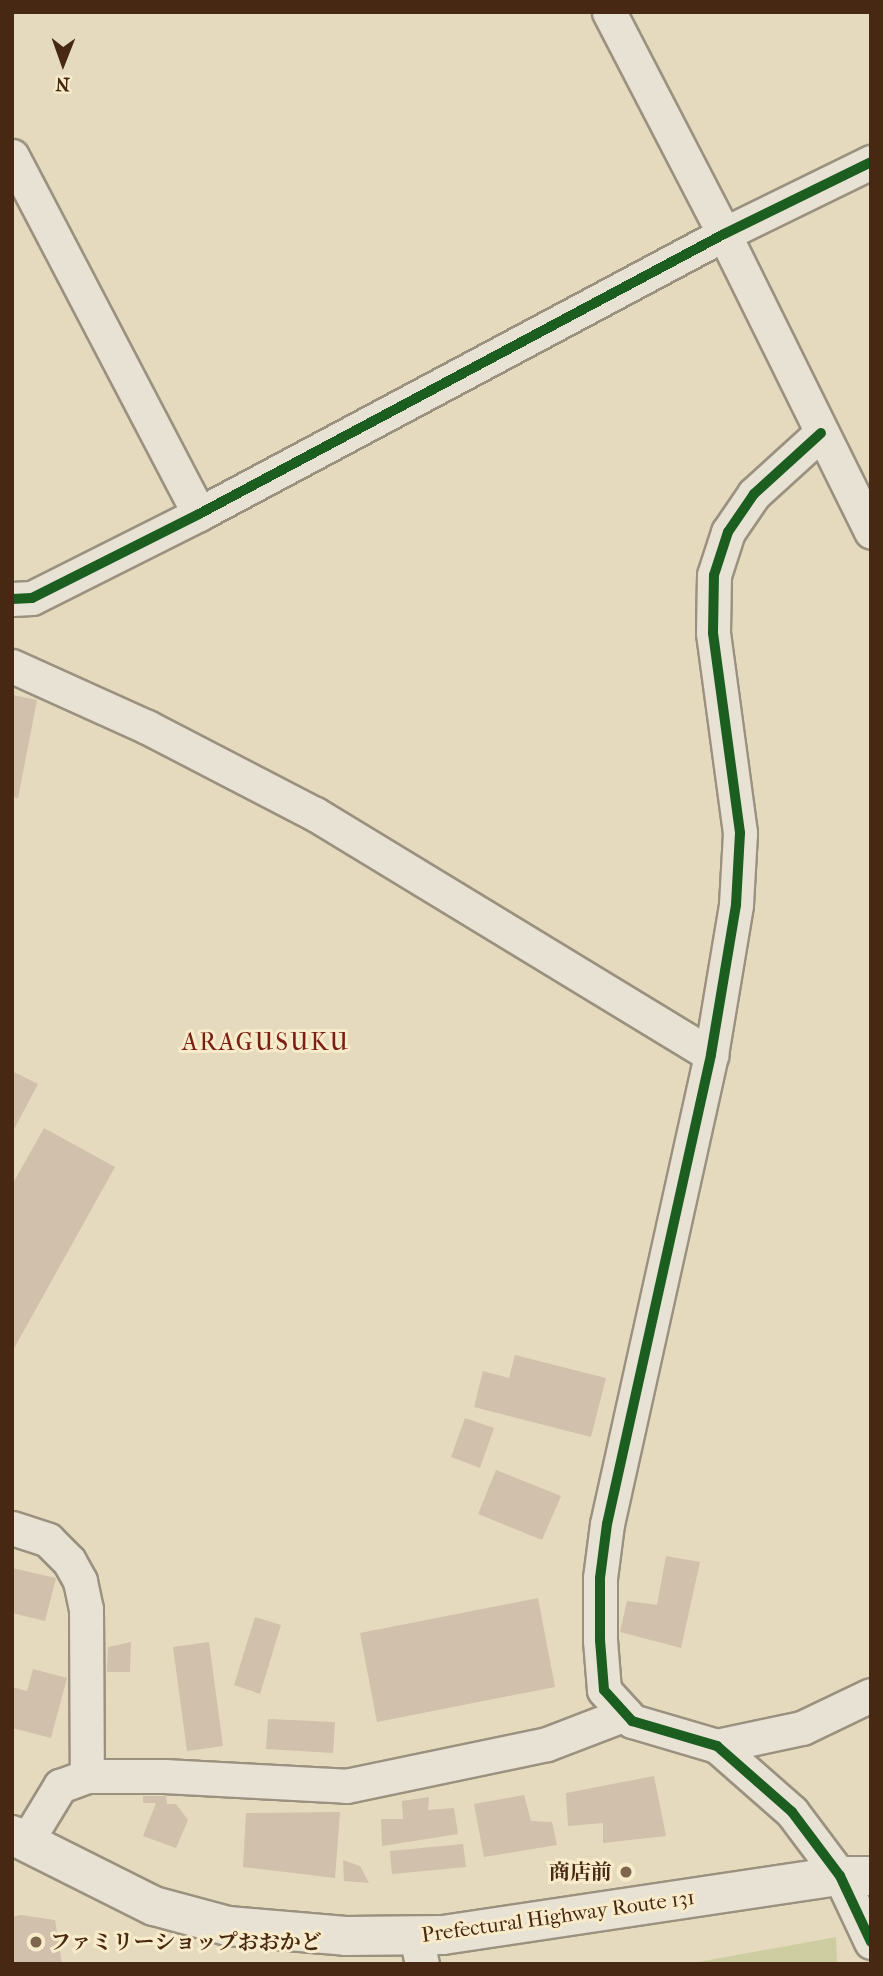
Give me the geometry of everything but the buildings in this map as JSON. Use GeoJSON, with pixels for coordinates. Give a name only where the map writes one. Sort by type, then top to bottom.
{"type":"FeatureCollection","features":[{"type":"Feature","properties":{"kind":"main road","name":"Prefectural Highway Route 131"},"geometry":{"type":"LineString","coordinates":[[19,1838],[154,1906],[228,1926],[346,1936],[419,1950],[443,1935],[855,1876]]}},
{"type":"Feature","properties":{"kind":"street"},"geometry":{"type":"LineString","coordinates":[[609,12],[724,233],[871,532]]}},
{"type":"Feature","properties":{"kind":"street"},"geometry":{"type":"LineString","coordinates":[[12,156],[199,514]]}},
{"type":"Feature","properties":{"kind":"street"},"geometry":{"type":"LineString","coordinates":[[12,599],[32,598],[199,514],[724,233],[871,162]]}},
{"type":"Feature","properties":{"kind":"street"},"geometry":{"type":"LineString","coordinates":[[821,433],[754,494],[728,533],[714,575],[712,633],[740,833],[736,905],[711,1055],[607,1524],[600,1578],[604,1690],[632,1721],[717,1746],[792,1812],[855,1876],[871,1942]]}},
{"type":"Feature","properties":{"kind":"street"},"geometry":{"type":"LineString","coordinates":[[12,666],[147,727],[315,814],[711,1055]]}},
{"type":"Feature","properties":{"kind":"street"},"geometry":{"type":"LineString","coordinates":[[12,1528],[48,1540],[69,1561],[80,1581],[86,1609],[88,1776]]}},
{"type":"Feature","properties":{"kind":"street"},"geometry":{"type":"LineString","coordinates":[[717,1746],[802,1728],[871,1695]]}},
{"type":"Feature","properties":{"kind":"street"},"geometry":{"type":"LineString","coordinates":[[19,1838],[60,1786],[88,1776],[164,1776],[346,1786],[547,1744],[625,1714]]}},
{"type":"Feature","properties":{"kind":"green space"},"geometry":{"type":"Polygon","coordinates":[[[836,1937],[837,1964],[687,1964],[836,1937]]]}},
{"type":"Feature","properties":{"kind":"cycle path"},"geometry":{"type":"LineString","coordinates":[[12,599],[32,598],[199,514],[724,234],[871,162]]}},
{"type":"Feature","properties":{"kind":"cycle path"},"geometry":{"type":"LineString","coordinates":[[821,433],[754,494],[728,532],[714,575],[713,633],[740,833],[736,905],[711,1055],[607,1524],[600,1578],[600,1640],[604,1690],[632,1721],[717,1746],[792,1812],[840,1876],[871,1942]]}},
{"type":"Feature","properties":{"kind":"place","name":"商店前"},"geometry":{"type":"Point","coordinates":[626,1872]}},
{"type":"Feature","properties":{"kind":"place","name":"ファミリーショップおおかど"},"geometry":{"type":"Point","coordinates":[36,1942]}},
{"type":"Feature","properties":{"kind":"district","name":"ARAGUSUKU"},"geometry":{"type":"Point","coordinates":[266,1043]}}]}
